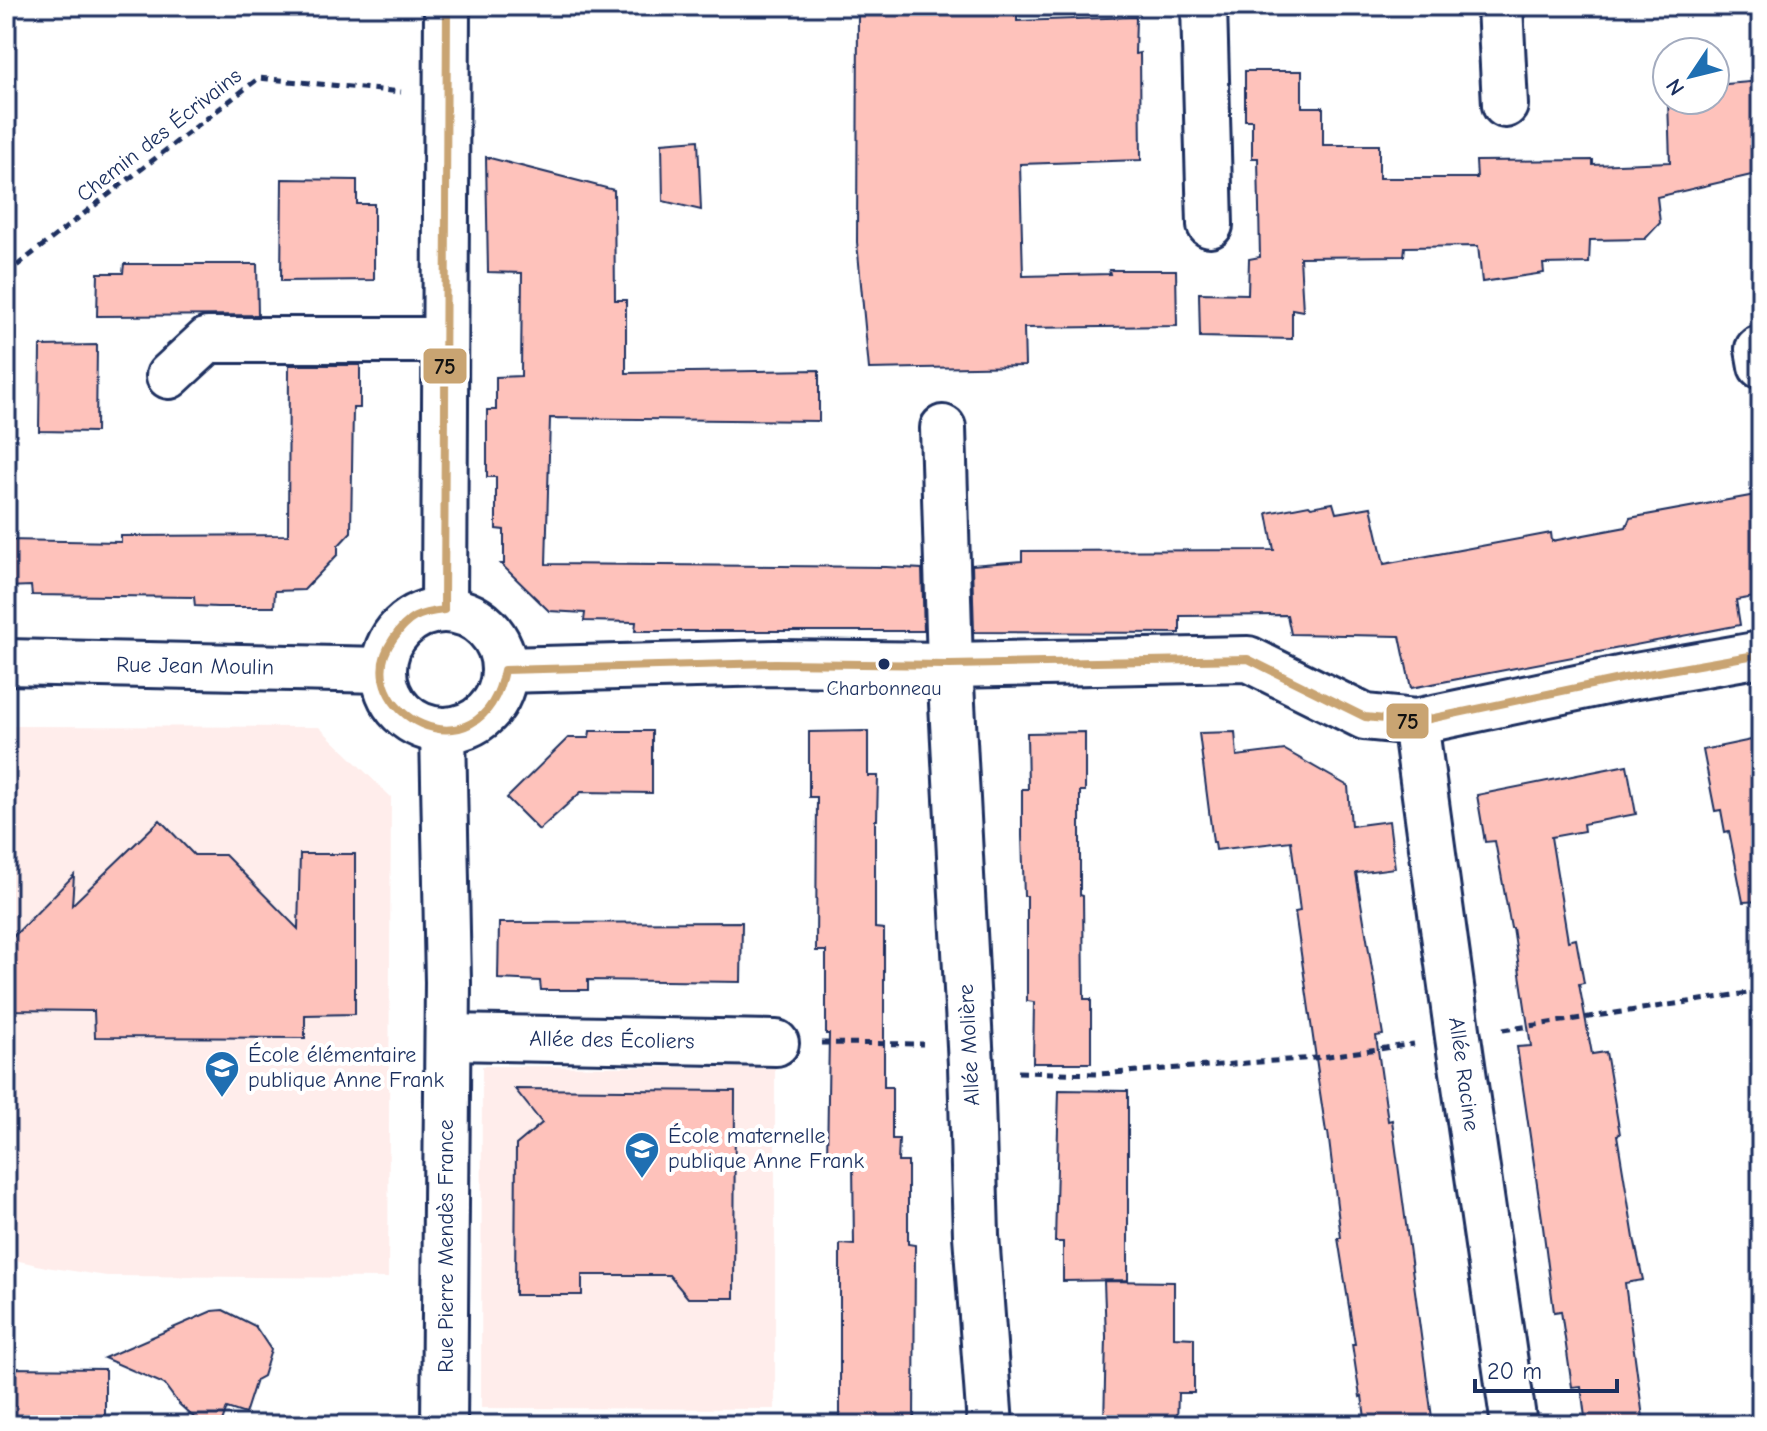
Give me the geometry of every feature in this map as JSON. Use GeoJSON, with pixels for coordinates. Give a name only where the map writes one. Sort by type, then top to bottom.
{"type":"FeatureCollection","features":[{"type":"Feature","properties":{"kind":"street"},"geometry":{"type":"LineString","coordinates":[[444,610],[447,6]]}},
{"type":"Feature","properties":{"kind":"street"},"geometry":{"type":"LineString","coordinates":[[1204,6],[1210,225]]}},
{"type":"Feature","properties":{"kind":"street"},"geometry":{"type":"LineString","coordinates":[[1500,6],[1505,105]]}},
{"type":"Feature","properties":{"kind":"street"},"geometry":{"type":"LineString","coordinates":[[169,376],[208,340],[445,340]]}},
{"type":"Feature","properties":{"kind":"street"},"geometry":{"type":"LineString","coordinates":[[1761,348],[1758,349],[1761,366]]}},
{"type":"Feature","properties":{"kind":"street","name":"Allée Molière"},"geometry":{"type":"LineString","coordinates":[[943,428],[950,665],[971,1065],[976,1235],[990,1425]]}},
{"type":"Feature","properties":{"kind":"street"},"geometry":{"type":"LineString","coordinates":[[444,610],[480,621],[493,635],[501,652],[504,670],[501,689],[493,706],[479,720],[462,728],[443,731],[424,728],[408,719],[395,706],[386,689],[383,670],[386,651],[408,621],[425,612],[444,610]]}},
{"type":"Feature","properties":{"kind":"street"},"geometry":{"type":"LineString","coordinates":[[504,670],[775,663],[950,665],[1248,659],[1365,717],[1415,722],[1624,678],[1761,654]]}},
{"type":"Feature","properties":{"kind":"street","name":"Rue Jean Moulin"},"geometry":{"type":"LineString","coordinates":[[6,662],[383,670]]}},
{"type":"Feature","properties":{"kind":"street","name":"Allée Racine"},"geometry":{"type":"LineString","coordinates":[[1415,722],[1514,1425]]}},
{"type":"Feature","properties":{"kind":"street","name":"Rue Pierre Mendès France"},"geometry":{"type":"LineString","coordinates":[[443,731],[448,1037],[444,1425]]}},
{"type":"Feature","properties":{"kind":"street","name":"Allée des Écoliers"},"geometry":{"type":"LineString","coordinates":[[448,1037],[776,1043]]}},
{"type":"Feature","properties":{"kind":"path","name":"Chemin des Écrivains"},"geometry":{"type":"LineString","coordinates":[[6,274],[259,78],[446,96]]}},
{"type":"Feature","properties":{"kind":"path"},"geometry":{"type":"LineString","coordinates":[[776,1043],[939,1044],[971,1065],[1010,1072],[1099,1074],[1314,1058],[1761,991]]}},
{"type":"Feature","properties":{"kind":"shaded area"},"geometry":{"type":"Polygon","coordinates":[[[6,726],[319,727],[391,797],[388,1278],[107,1276],[6,1258],[6,726]]]}},
{"type":"Feature","properties":{"kind":"shaded area"},"geometry":{"type":"Polygon","coordinates":[[[482,1066],[775,1068],[775,1409],[481,1408],[482,1066]]]}},
{"type":"Feature","properties":{"kind":"building"},"geometry":{"type":"Polygon","coordinates":[[[1017,6],[1017,21],[1136,17],[1135,54],[1140,53],[1141,160],[1020,164],[1023,276],[1110,274],[1109,270],[1176,270],[1177,326],[1024,328],[1025,366],[869,369],[857,242],[858,11],[1017,6]]]}},
{"type":"Feature","properties":{"kind":"building"},"geometry":{"type":"Polygon","coordinates":[[[1245,71],[1302,71],[1302,107],[1323,107],[1323,145],[1379,145],[1379,178],[1477,178],[1476,161],[1593,160],[1593,165],[1670,162],[1669,116],[1731,116],[1731,84],[1761,81],[1761,131],[1752,133],[1760,173],[1657,197],[1660,223],[1645,239],[1590,240],[1589,263],[1543,264],[1544,273],[1482,282],[1478,246],[1405,247],[1404,256],[1300,257],[1303,311],[1292,309],[1292,339],[1200,337],[1199,293],[1248,294],[1249,259],[1260,257],[1258,158],[1252,158],[1252,120],[1245,120],[1245,71]]]}},
{"type":"Feature","properties":{"kind":"building"},"geometry":{"type":"Polygon","coordinates":[[[698,140],[701,210],[663,201],[662,143],[698,140]]]}},
{"type":"Feature","properties":{"kind":"building"},"geometry":{"type":"Polygon","coordinates":[[[486,157],[614,190],[615,300],[626,300],[626,373],[819,370],[819,421],[550,418],[546,564],[922,569],[924,631],[635,631],[636,622],[584,621],[585,613],[549,611],[501,564],[504,564],[504,530],[496,529],[496,477],[487,477],[487,410],[496,410],[496,377],[521,376],[522,273],[488,272],[486,157]]]}},
{"type":"Feature","properties":{"kind":"building"},"geometry":{"type":"Polygon","coordinates":[[[282,179],[357,180],[357,204],[374,204],[374,280],[281,281],[282,179]]]}},
{"type":"Feature","properties":{"kind":"building"},"geometry":{"type":"Polygon","coordinates":[[[124,264],[257,264],[258,315],[97,316],[98,273],[123,273],[124,264]]]}},
{"type":"Feature","properties":{"kind":"building"},"geometry":{"type":"Polygon","coordinates":[[[97,345],[96,432],[39,431],[40,346],[97,345]]]}},
{"type":"Feature","properties":{"kind":"building"},"geometry":{"type":"Polygon","coordinates":[[[289,365],[360,365],[360,408],[353,408],[351,532],[338,546],[338,554],[304,590],[275,591],[274,607],[217,607],[195,606],[194,597],[32,595],[31,586],[6,587],[6,540],[121,542],[121,536],[288,535],[289,365]]]}},
{"type":"Feature","properties":{"kind":"building"},"geometry":{"type":"Polygon","coordinates":[[[1761,494],[1761,596],[1736,600],[1740,625],[1411,688],[1400,636],[1291,634],[1287,615],[1180,616],[1180,633],[974,632],[972,565],[1022,561],[1022,551],[1274,550],[1267,513],[1333,503],[1336,513],[1371,507],[1384,564],[1551,533],[1552,541],[1626,527],[1630,518],[1761,494]]]}},
{"type":"Feature","properties":{"kind":"building"},"geometry":{"type":"Polygon","coordinates":[[[590,731],[652,731],[652,793],[581,792],[539,830],[507,798],[568,738],[589,738],[590,731]]]}},
{"type":"Feature","properties":{"kind":"building"},"geometry":{"type":"Polygon","coordinates":[[[868,731],[868,776],[878,776],[875,928],[884,929],[884,1087],[892,1087],[892,1139],[899,1139],[898,1162],[908,1162],[908,1244],[915,1245],[914,1425],[840,1425],[840,1244],[854,1245],[853,1162],[827,1162],[829,1034],[826,1034],[826,951],[816,951],[817,797],[809,797],[809,732],[868,731]]]}},
{"type":"Feature","properties":{"kind":"building"},"geometry":{"type":"Polygon","coordinates":[[[1085,732],[1085,791],[1080,791],[1080,895],[1083,896],[1084,999],[1091,999],[1091,1063],[1033,1063],[1034,1002],[1027,1001],[1027,896],[1024,896],[1022,836],[1022,789],[1028,789],[1027,733],[1085,732]]]}},
{"type":"Feature","properties":{"kind":"building"},"geometry":{"type":"Polygon","coordinates":[[[1235,732],[1237,756],[1285,750],[1348,786],[1351,826],[1389,821],[1395,868],[1356,873],[1383,1035],[1376,1036],[1388,1121],[1392,1120],[1433,1425],[1366,1425],[1352,1344],[1355,1344],[1338,1238],[1341,1238],[1328,1132],[1295,912],[1300,911],[1291,841],[1216,850],[1213,842],[1199,733],[1235,732]]]}},
{"type":"Feature","properties":{"kind":"building"},"geometry":{"type":"Polygon","coordinates":[[[1761,738],[1761,901],[1743,902],[1729,831],[1725,832],[1721,810],[1715,811],[1703,750],[1761,738]]]}},
{"type":"Feature","properties":{"kind":"building"},"geometry":{"type":"Polygon","coordinates":[[[1627,765],[1636,814],[1583,824],[1584,831],[1551,837],[1568,941],[1576,939],[1584,983],[1579,984],[1592,1054],[1606,1052],[1620,1134],[1617,1135],[1643,1280],[1625,1283],[1644,1425],[1586,1425],[1581,1386],[1572,1387],[1561,1311],[1554,1312],[1517,1047],[1531,1046],[1513,928],[1495,841],[1485,842],[1477,795],[1627,765]]]}},
{"type":"Feature","properties":{"kind":"building"},"geometry":{"type":"Polygon","coordinates":[[[160,820],[194,855],[225,855],[298,929],[300,854],[355,854],[355,1014],[305,1015],[305,1038],[95,1037],[94,1011],[6,1010],[6,944],[74,875],[72,905],[160,820]]]}},
{"type":"Feature","properties":{"kind":"building"},"geometry":{"type":"Polygon","coordinates":[[[742,922],[741,982],[588,980],[588,990],[541,990],[540,981],[498,979],[499,923],[742,922]]]}},
{"type":"Feature","properties":{"kind":"building"},"geometry":{"type":"Polygon","coordinates":[[[515,1089],[735,1091],[734,1298],[688,1298],[669,1275],[582,1275],[582,1295],[515,1295],[516,1145],[542,1123],[515,1089]]]}},
{"type":"Feature","properties":{"kind":"building"},"geometry":{"type":"Polygon","coordinates":[[[1059,1090],[1128,1091],[1128,1280],[1063,1281],[1063,1242],[1055,1242],[1059,1090]]]}},
{"type":"Feature","properties":{"kind":"building"},"geometry":{"type":"Polygon","coordinates":[[[1104,1281],[1174,1282],[1174,1337],[1194,1338],[1194,1393],[1178,1393],[1177,1425],[1104,1425],[1104,1281]]]}},
{"type":"Feature","properties":{"kind":"building"},"geometry":{"type":"Polygon","coordinates":[[[223,1310],[255,1326],[271,1350],[263,1376],[256,1380],[245,1414],[227,1408],[221,1425],[191,1415],[164,1384],[104,1358],[212,1311],[223,1310]]]}},
{"type":"Feature","properties":{"kind":"building"},"geometry":{"type":"Polygon","coordinates":[[[6,1368],[105,1369],[105,1425],[12,1425],[12,1417],[6,1417],[6,1368]]]}},
{"type":"Feature","properties":{"kind":"transit line","name":"75"},"geometry":{"type":"LineString","coordinates":[[447,6],[444,610],[420,615],[409,621],[393,639],[383,665],[387,690],[401,710],[422,724],[446,729],[470,724],[491,705],[504,670],[775,663],[950,665],[1248,659],[1365,717],[1415,722],[1624,678],[1761,654]]}},
{"type":"Feature","properties":{"kind":"place","name":"Charbonneau"},"geometry":{"type":"Point","coordinates":[884,664]}},
{"type":"Feature","properties":{"kind":"place","name":"École élémentaire publique Anne Frank"},"geometry":{"type":"Point","coordinates":[222,1099]}},
{"type":"Feature","properties":{"kind":"place","name":"École maternelle publique Anne Frank"},"geometry":{"type":"Point","coordinates":[642,1180]}}]}
